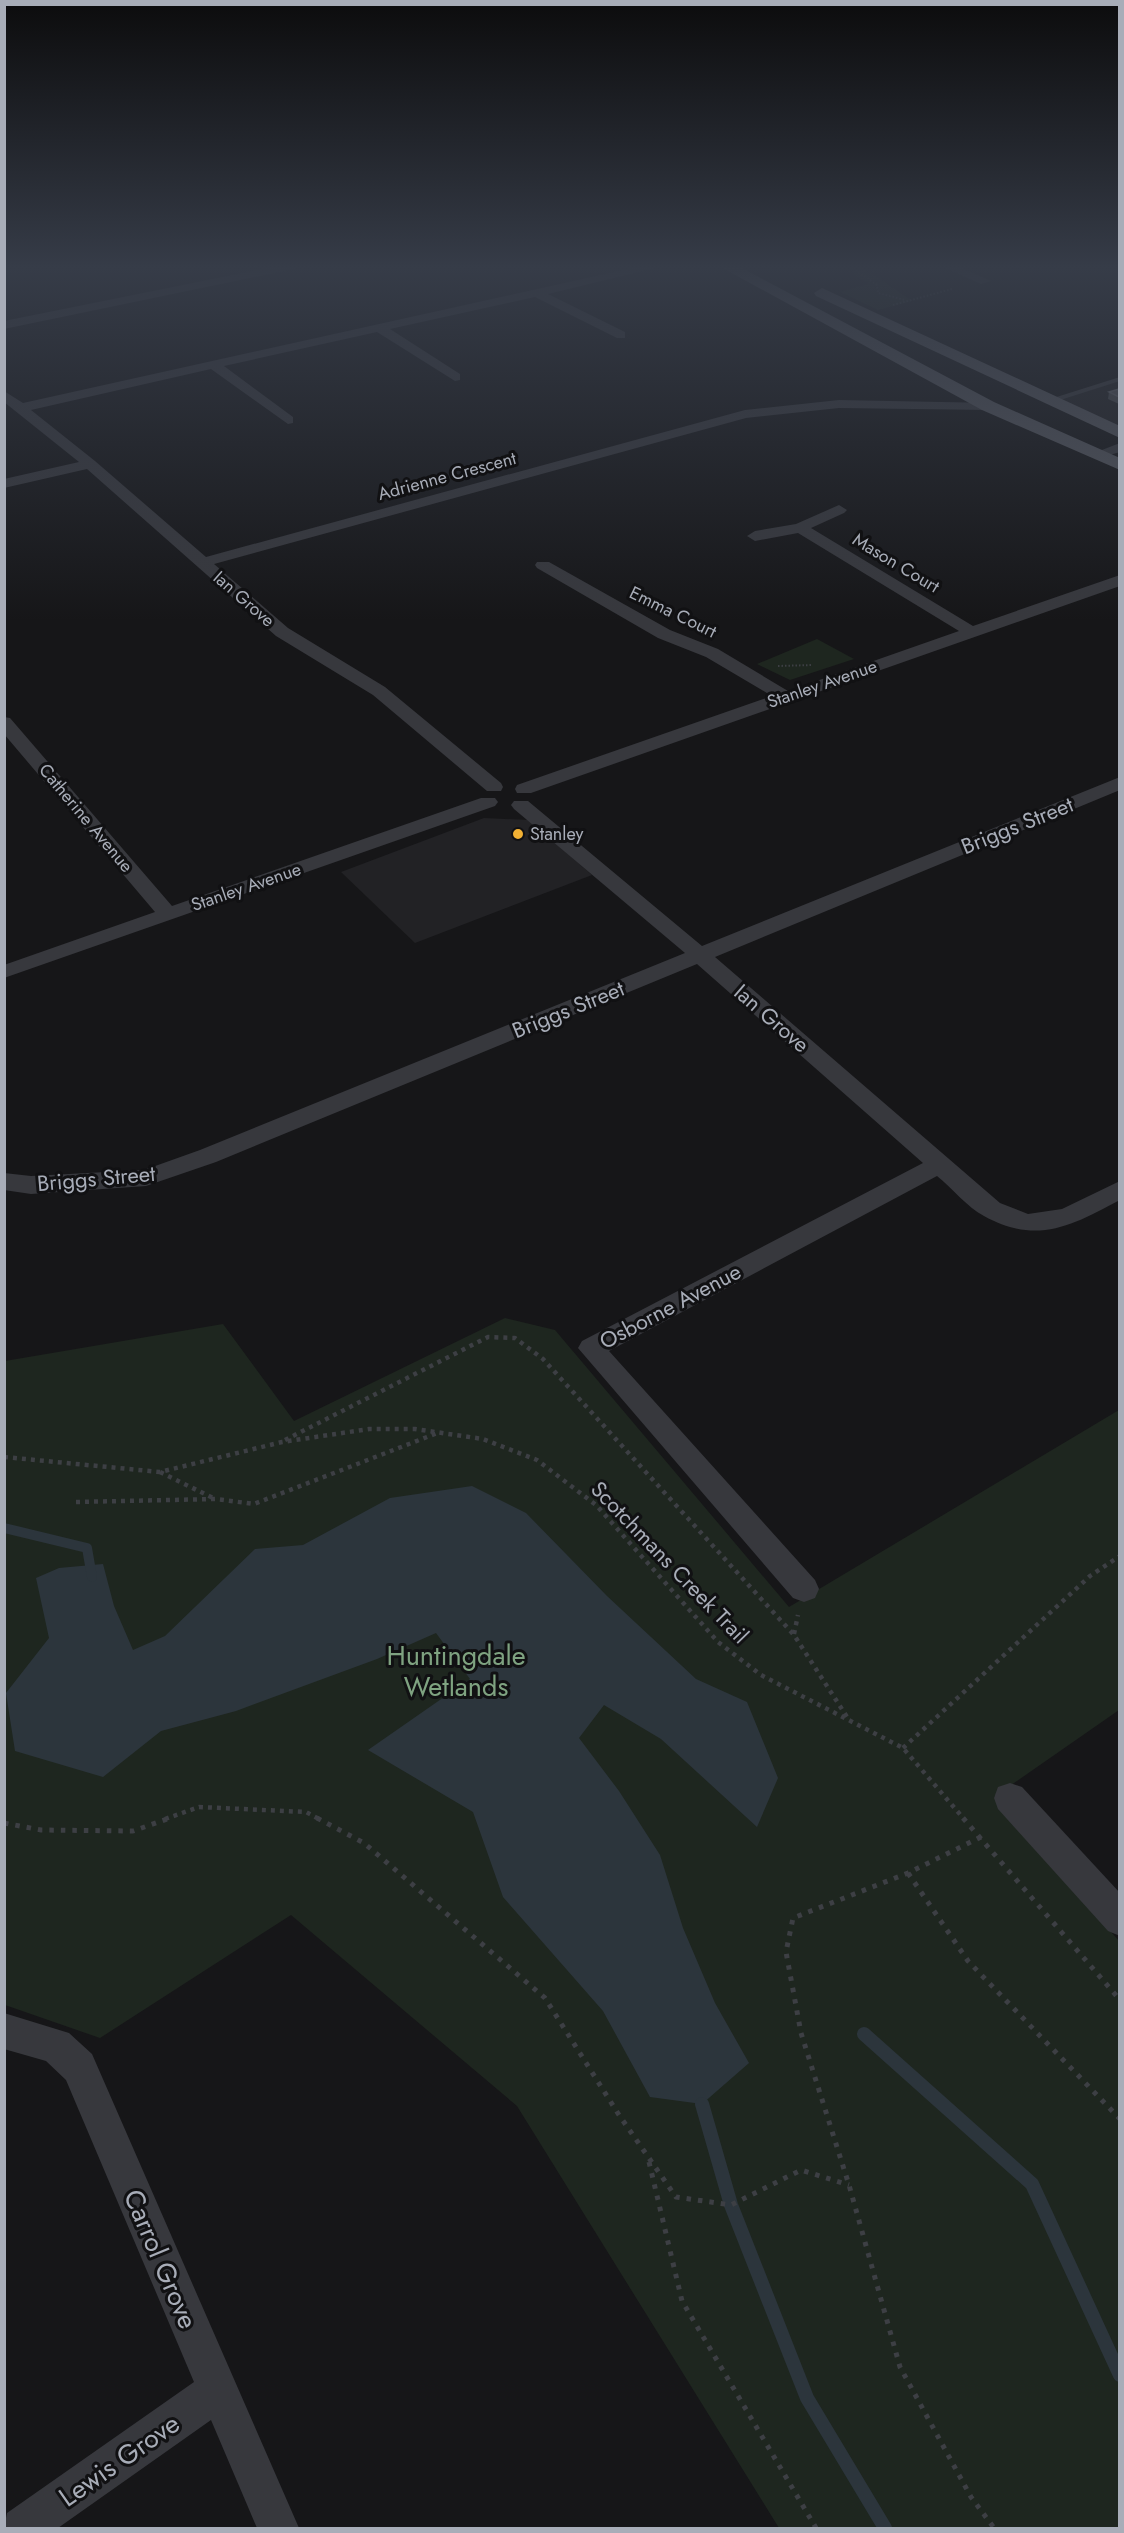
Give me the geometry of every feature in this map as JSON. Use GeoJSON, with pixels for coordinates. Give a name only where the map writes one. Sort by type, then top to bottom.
{"type":"FeatureCollection","features":[{"type":"Feature","properties":{"kind":"main road"},"geometry":{"type":"LineString","coordinates":[[947,384],[988,406],[1119,465]]}},
{"type":"Feature","properties":{"kind":"main road"},"geometry":{"type":"LineString","coordinates":[[1018,384],[1119,433]]}},
{"type":"Feature","properties":{"kind":"street"},"geometry":{"type":"LineString","coordinates":[[19,408],[127,384]]}},
{"type":"Feature","properties":{"kind":"street"},"geometry":{"type":"LineString","coordinates":[[240,384],[288,420]]}},
{"type":"Feature","properties":{"kind":"street","name":"Ian Grove"},"geometry":{"type":"LineString","coordinates":[[4,394],[90,464],[282,632],[379,691],[491,795]]}},
{"type":"Feature","properties":{"kind":"street","name":"Adrienne Crescent"},"geometry":{"type":"LineString","coordinates":[[202,563],[745,414],[839,404],[988,406]]}},
{"type":"Feature","properties":{"kind":"street"},"geometry":{"type":"LineString","coordinates":[[1096,455],[1119,447]]}},
{"type":"Feature","properties":{"kind":"street"},"geometry":{"type":"LineString","coordinates":[[4,484],[90,464]]}},
{"type":"Feature","properties":{"kind":"street","name":"Mason Court"},"geometry":{"type":"LineString","coordinates":[[755,536],[800,528],[839,510]]}},
{"type":"Feature","properties":{"kind":"street","name":"Mason Court"},"geometry":{"type":"LineString","coordinates":[[800,528],[972,632]]}},
{"type":"Feature","properties":{"kind":"street","name":"Emma Court"},"geometry":{"type":"LineString","coordinates":[[524,571],[549,563],[664,634],[712,653],[786,697]]}},
{"type":"Feature","properties":{"kind":"street","name":"Stanley Avenue"},"geometry":{"type":"LineString","coordinates":[[523,797],[786,697],[1119,580]]}},
{"type":"Feature","properties":{"kind":"street","name":"Catherine Avenue"},"geometry":{"type":"LineString","coordinates":[[4,722],[168,914]]}},
{"type":"Feature","properties":{"kind":"street","name":"Briggs Street"},"geometry":{"type":"LineString","coordinates":[[4,1181],[31,1185],[146,1178],[208,1156],[1119,783]]}},
{"type":"Feature","properties":{"kind":"street"},"geometry":{"type":"LineString","coordinates":[[491,795],[501,808],[523,797]]}},
{"type":"Feature","properties":{"kind":"street","name":"Stanley Avenue"},"geometry":{"type":"LineString","coordinates":[[4,972],[491,795]]}},
{"type":"Feature","properties":{"kind":"street","name":"Ian Grove"},"geometry":{"type":"LineString","coordinates":[[523,797],[938,1165],[991,1209],[1028,1223],[1068,1217],[1119,1189]]}},
{"type":"Feature","properties":{"kind":"street","name":"Osborne Avenue"},"geometry":{"type":"LineString","coordinates":[[804,1589],[591,1348],[938,1165]]}},
{"type":"Feature","properties":{"kind":"street"},"geometry":{"type":"LineString","coordinates":[[1010,1798],[1119,1919]]}},
{"type":"Feature","properties":{"kind":"street","name":"Carrol Grove"},"geometry":{"type":"LineString","coordinates":[[4,2031],[56,2046],[79,2067],[278,2529]]}},
{"type":"Feature","properties":{"kind":"street","name":"Lewis Grove"},"geometry":{"type":"LineString","coordinates":[[22,2529],[217,2391]]}},
{"type":"Feature","properties":{"kind":"lane"},"geometry":{"type":"LineString","coordinates":[[1052,400],[1102,384]]}},
{"type":"Feature","properties":{"kind":"path"},"geometry":{"type":"LineString","coordinates":[[769,667],[816,664]]}},
{"type":"Feature","properties":{"kind":"path"},"geometry":{"type":"LineString","coordinates":[[282,1442],[488,1337],[514,1338],[543,1359],[794,1635],[847,1717]]}},
{"type":"Feature","properties":{"kind":"path","name":"Scotchmans Creek Trail"},"geometry":{"type":"LineString","coordinates":[[4,1457],[160,1472],[282,1442],[369,1429],[441,1432],[483,1439],[537,1460],[596,1505],[718,1642],[761,1675],[847,1717],[903,1748],[1119,2000]]}},
{"type":"Feature","properties":{"kind":"path"},"geometry":{"type":"LineString","coordinates":[[76,1502],[216,1499],[254,1504],[441,1432]]}},
{"type":"Feature","properties":{"kind":"path"},"geometry":{"type":"LineString","coordinates":[[160,1472],[216,1499]]}},
{"type":"Feature","properties":{"kind":"path"},"geometry":{"type":"LineString","coordinates":[[903,1748],[1090,1576],[1119,1556]]}},
{"type":"Feature","properties":{"kind":"path"},"geometry":{"type":"LineString","coordinates":[[4,1823],[41,1830],[134,1831],[199,1807],[306,1812],[364,1843],[545,1998],[648,2158],[676,2197],[731,2205],[801,2170],[849,2185]]}},
{"type":"Feature","properties":{"kind":"path"},"geometry":{"type":"LineString","coordinates":[[981,1837],[908,1873],[793,1918],[786,1952],[801,2033],[849,2185],[900,2367],[971,2497],[994,2529]]}},
{"type":"Feature","properties":{"kind":"path"},"geometry":{"type":"LineString","coordinates":[[908,1873],[968,1961],[1119,2119]]}},
{"type":"Feature","properties":{"kind":"path"},"geometry":{"type":"LineString","coordinates":[[648,2158],[682,2301],[816,2529]]}},
{"type":"Feature","properties":{"kind":"shaded area"},"geometry":{"type":"Polygon","coordinates":[[[1108,384],[1119,384],[1119,427],[1060,399],[1108,384]]]}},
{"type":"Feature","properties":{"kind":"shaded area"},"geometry":{"type":"Polygon","coordinates":[[[484,818],[529,820],[592,875],[415,943],[341,872],[484,818]]]}},
{"type":"Feature","properties":{"kind":"shaded area"},"geometry":{"type":"Polygon","coordinates":[[[472,1486],[526,1513],[607,1596],[696,1679],[747,1702],[778,1778],[757,1827],[661,1739],[604,1705],[579,1738],[619,1791],[660,1855],[683,1928],[715,2003],[749,2063],[702,2104],[650,2097],[603,2011],[503,1897],[473,1812],[368,1750],[470,1679],[436,1633],[377,1659],[236,1711],[161,1731],[103,1777],[15,1751],[6,1693],[49,1638],[36,1578],[59,1568],[103,1564],[114,1606],[133,1650],[165,1636],[255,1549],[303,1545],[390,1498],[472,1486]]]}},
{"type":"Feature","properties":{"kind":"green space"},"geometry":{"type":"Polygon","coordinates":[[[817,639],[854,659],[790,680],[757,664],[817,639]]]}},
{"type":"Feature","properties":{"kind":"green space","name":"Huntingdale Wetlands"},"geometry":{"type":"Polygon","coordinates":[[[505,1318],[555,1330],[789,1607],[1119,1410],[1119,1710],[994,1797],[1119,1941],[1119,2528],[779,2528],[517,2106],[291,1915],[100,2038],[5,2005],[5,1361],[223,1324],[294,1421],[505,1318]]]}},
{"type":"Feature","properties":{"kind":"building"},"geometry":{"type":"Polygon","coordinates":[[[1119,389],[1119,397],[1109,392],[1119,389]]]}},
{"type":"Feature","properties":{"kind":"waterway"},"geometry":{"type":"LineString","coordinates":[[4,1528],[87,1548],[92,1577]]}},
{"type":"Feature","properties":{"kind":"waterway"},"geometry":{"type":"LineString","coordinates":[[864,2034],[1032,2184],[1120,2375]]}},
{"type":"Feature","properties":{"kind":"waterway"},"geometry":{"type":"LineString","coordinates":[[702,2104],[731,2205],[807,2398],[885,2528]]}},
{"type":"Feature","properties":{"kind":"place","name":"Stanley"},"geometry":{"type":"Point","coordinates":[518,834]}}]}
